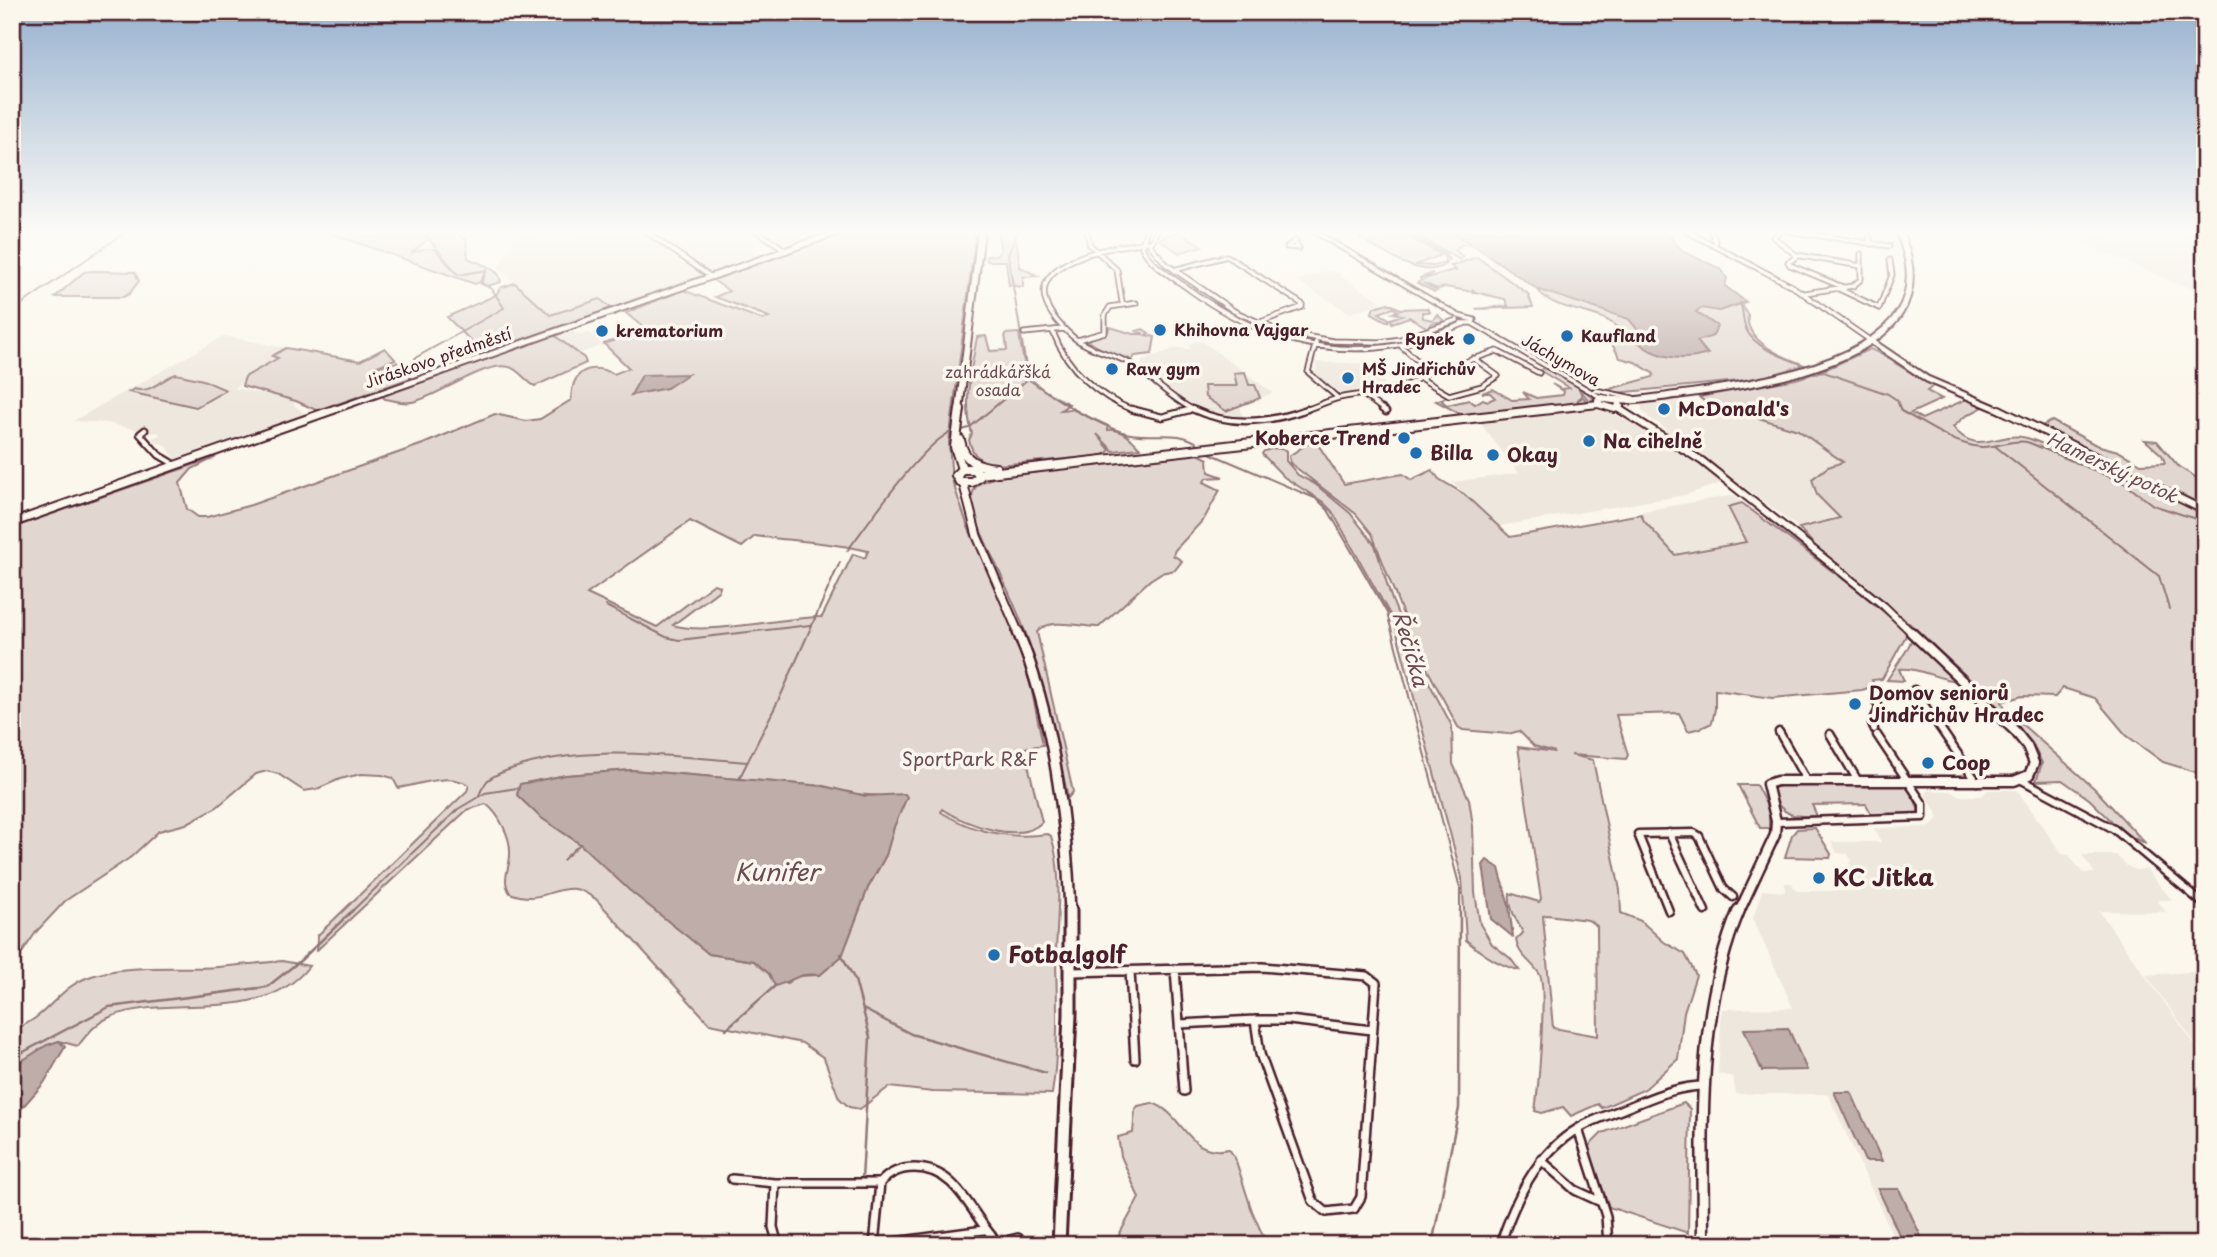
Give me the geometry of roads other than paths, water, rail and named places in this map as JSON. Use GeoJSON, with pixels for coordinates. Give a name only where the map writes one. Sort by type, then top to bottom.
{"type":"FeatureCollection","features":[{"type":"Feature","properties":{"kind":"main road","name":"Jiráskovo předměstí"},"geometry":{"type":"LineString","coordinates":[[12,523],[672,290]]}},
{"type":"Feature","properties":{"kind":"main road"},"geometry":{"type":"LineString","coordinates":[[962,470],[955,453],[956,433],[975,290]]}},
{"type":"Feature","properties":{"kind":"main road"},"geometry":{"type":"LineString","coordinates":[[980,474],[975,481],[963,482],[955,477],[962,470],[972,468],[980,474],[1600,401],[1606,408],[1640,399],[1740,385],[1804,371],[1871,341],[1896,316],[1909,290]]}},
{"type":"Feature","properties":{"kind":"main road"},"geometry":{"type":"LineString","coordinates":[[956,433],[960,438],[963,456],[978,466],[1043,466]]}},
{"type":"Feature","properties":{"kind":"main road"},"geometry":{"type":"LineString","coordinates":[[963,482],[975,528],[1019,629],[1040,702],[1053,762],[1066,846],[1071,972],[1059,1245]]}},
{"type":"Feature","properties":{"kind":"street"},"geometry":{"type":"LineString","coordinates":[[1044,290],[1049,310],[1077,340],[1126,362],[1189,410],[1221,419],[1265,421],[1285,417],[1338,398],[1395,388],[1420,379],[1429,371],[1447,368],[1493,351],[1539,373]]}},
{"type":"Feature","properties":{"kind":"street"},"geometry":{"type":"LineString","coordinates":[[1120,290],[1122,302]]}},
{"type":"Feature","properties":{"kind":"street"},"geometry":{"type":"LineString","coordinates":[[1195,290],[1249,326],[1315,345],[1363,347],[1398,342],[1472,323]]}},
{"type":"Feature","properties":{"kind":"street"},"geometry":{"type":"LineString","coordinates":[[1204,290],[1256,323],[1281,332],[1317,339],[1362,343],[1398,342],[1458,318]]}},
{"type":"Feature","properties":{"kind":"street"},"geometry":{"type":"LineString","coordinates":[[1249,326],[1302,307],[1302,304],[1280,290]]}},
{"type":"Feature","properties":{"kind":"street","name":"Jáchymova"},"geometry":{"type":"LineString","coordinates":[[1411,290],[1464,324]]}},
{"type":"Feature","properties":{"kind":"street"},"geometry":{"type":"LineString","coordinates":[[1798,290],[1927,379],[1986,403],[2205,511]]}},
{"type":"Feature","properties":{"kind":"street"},"geometry":{"type":"LineString","coordinates":[[1804,293],[1833,290]]}},
{"type":"Feature","properties":{"kind":"street"},"geometry":{"type":"LineString","coordinates":[[1840,290],[1879,308],[1886,290]]}},
{"type":"Feature","properties":{"kind":"street"},"geometry":{"type":"LineString","coordinates":[[1077,340],[1105,332],[1105,310],[1122,302],[1136,303]]}},
{"type":"Feature","properties":{"kind":"street","name":"Jáchymova"},"geometry":{"type":"LineString","coordinates":[[1458,318],[1471,317],[1474,320],[1472,323],[1582,386],[1600,401]]}},
{"type":"Feature","properties":{"kind":"street"},"geometry":{"type":"LineString","coordinates":[[1024,333],[1053,332],[1064,328]]}},
{"type":"Feature","properties":{"kind":"street"},"geometry":{"type":"LineString","coordinates":[[1053,332],[1061,355],[1075,372],[1108,397],[1156,416],[1168,417],[1189,410]]}},
{"type":"Feature","properties":{"kind":"street"},"geometry":{"type":"LineString","coordinates":[[1317,339],[1308,372],[1338,398]]}},
{"type":"Feature","properties":{"kind":"street"},"geometry":{"type":"LineString","coordinates":[[1398,342],[1429,371]]}},
{"type":"Feature","properties":{"kind":"street"},"geometry":{"type":"LineString","coordinates":[[1507,356],[1520,351]]}},
{"type":"Feature","properties":{"kind":"street"},"geometry":{"type":"LineString","coordinates":[[1420,379],[1445,395],[1468,391],[1498,376],[1473,358]]}},
{"type":"Feature","properties":{"kind":"street"},"geometry":{"type":"LineString","coordinates":[[1582,386],[1613,396],[1640,399]]}},
{"type":"Feature","properties":{"kind":"street"},"geometry":{"type":"LineString","coordinates":[[1362,394],[1386,412]]}},
{"type":"Feature","properties":{"kind":"street"},"geometry":{"type":"LineString","coordinates":[[1618,405],[1702,461],[1913,631],[2027,746],[2034,759],[2033,769],[2022,780]]}},
{"type":"Feature","properties":{"kind":"street"},"geometry":{"type":"LineString","coordinates":[[145,430],[140,434],[159,455],[174,466]]}},
{"type":"Feature","properties":{"kind":"street"},"geometry":{"type":"LineString","coordinates":[[1913,690],[1977,782]]}},
{"type":"Feature","properties":{"kind":"street"},"geometry":{"type":"LineString","coordinates":[[1777,822],[1923,817],[1923,804],[1875,732],[1872,724],[1879,709],[1876,697]]}},
{"type":"Feature","properties":{"kind":"street"},"geometry":{"type":"LineString","coordinates":[[1779,732],[1805,778]]}},
{"type":"Feature","properties":{"kind":"street"},"geometry":{"type":"LineString","coordinates":[[1830,734],[1858,781]]}},
{"type":"Feature","properties":{"kind":"street"},"geometry":{"type":"LineString","coordinates":[[1703,1245],[1705,1086],[1709,1024],[1721,964],[1746,895],[1775,834],[1777,822],[1767,784],[1777,781],[2022,780],[2114,829],[2205,905]]}},
{"type":"Feature","properties":{"kind":"street"},"geometry":{"type":"LineString","coordinates":[[1669,833],[1704,911]]}},
{"type":"Feature","properties":{"kind":"street"},"geometry":{"type":"LineString","coordinates":[[1669,911],[1637,835],[1694,833],[1699,836],[1724,889],[1733,897]]}},
{"type":"Feature","properties":{"kind":"street"},"geometry":{"type":"LineString","coordinates":[[1071,972],[1262,967],[1367,976],[1376,983],[1361,1197],[1353,1209],[1326,1212],[1313,1201],[1260,1054],[1255,1020]]}},
{"type":"Feature","properties":{"kind":"street"},"geometry":{"type":"LineString","coordinates":[[1175,969],[1184,1091]]}},
{"type":"Feature","properties":{"kind":"street"},"geometry":{"type":"LineString","coordinates":[[1130,971],[1135,1059]]}},
{"type":"Feature","properties":{"kind":"street"},"geometry":{"type":"LineString","coordinates":[[1180,1024],[1289,1020],[1372,1030]]}},
{"type":"Feature","properties":{"kind":"street"},"geometry":{"type":"LineString","coordinates":[[1500,1245],[1508,1218],[1541,1160],[1578,1129],[1669,1090],[1689,1085],[1705,1086]]}},
{"type":"Feature","properties":{"kind":"street"},"geometry":{"type":"LineString","coordinates":[[1578,1129],[1602,1203],[1608,1229],[1608,1245]]}},
{"type":"Feature","properties":{"kind":"street"},"geometry":{"type":"LineString","coordinates":[[1541,1160],[1575,1190],[1602,1203]]}},
{"type":"Feature","properties":{"kind":"street"},"geometry":{"type":"LineString","coordinates":[[733,1180],[775,1183],[880,1182],[896,1171],[908,1168],[940,1172],[967,1200],[984,1230],[1000,1245]]}},
{"type":"Feature","properties":{"kind":"street"},"geometry":{"type":"LineString","coordinates":[[880,1182],[874,1245],[984,1230]]}},
{"type":"Feature","properties":{"kind":"street"},"geometry":{"type":"LineString","coordinates":[[775,1183],[774,1227],[778,1245]]}},
{"type":"Feature","properties":{"kind":"street"},"geometry":{"type":"LineString","coordinates":[[1006,1245],[1010,1240],[1018,1238],[1026,1245]]}},
{"type":"Feature","properties":{"kind":"water"},"geometry":{"type":"Polygon","coordinates":[[[1539,290],[1730,290],[1746,302],[1719,311],[1701,308],[1696,312],[1717,326],[1713,336],[1697,341],[1707,354],[1689,358],[1661,355],[1644,347],[1637,341],[1638,330],[1629,319],[1539,290]]]}},
{"type":"Feature","properties":{"kind":"water"},"geometry":{"type":"Polygon","coordinates":[[[688,374],[667,388],[631,395],[642,375],[688,374]]]}},
{"type":"Feature","properties":{"kind":"water","name":"Kunifer"},"geometry":{"type":"Polygon","coordinates":[[[631,770],[823,786],[866,796],[905,794],[907,797],[886,855],[868,888],[842,956],[820,975],[801,976],[775,986],[769,974],[754,961],[709,954],[629,890],[580,844],[540,817],[517,795],[520,784],[566,775],[631,770]]]}},
{"type":"Feature","properties":{"kind":"water"},"geometry":{"type":"Polygon","coordinates":[[[1487,860],[1499,868],[1509,906],[1513,937],[1491,919],[1483,865],[1487,860]]]}},
{"type":"Feature","properties":{"kind":"water"},"geometry":{"type":"Polygon","coordinates":[[[1788,1028],[1807,1070],[1762,1071],[1744,1029],[1788,1028]]]}},
{"type":"Feature","properties":{"kind":"water"},"geometry":{"type":"Polygon","coordinates":[[[59,1041],[65,1047],[44,1083],[12,1119],[12,1067],[47,1045],[59,1041]]]}},
{"type":"Feature","properties":{"kind":"water"},"geometry":{"type":"Polygon","coordinates":[[[1834,1092],[1851,1092],[1882,1161],[1865,1161],[1834,1092]]]}},
{"type":"Feature","properties":{"kind":"water"},"geometry":{"type":"Polygon","coordinates":[[[1878,1189],[1899,1189],[1925,1245],[1904,1245],[1878,1189]]]}},
{"type":"Feature","properties":{"kind":"waterway"},"geometry":{"type":"LineString","coordinates":[[12,311],[43,290]]}},
{"type":"Feature","properties":{"kind":"waterway"},"geometry":{"type":"LineString","coordinates":[[421,379],[415,370],[415,358],[504,308],[492,290]]}},
{"type":"Feature","properties":{"kind":"waterway","name":"Řečička"},"geometry":{"type":"LineString","coordinates":[[1014,290],[1028,379]]}},
{"type":"Feature","properties":{"kind":"waterway","name":"Hamerský potok"},"geometry":{"type":"LineString","coordinates":[[1740,303],[1745,328],[1752,338],[1773,353],[1806,366]]}},
{"type":"Feature","properties":{"kind":"waterway","name":"Hamerský potok"},"geometry":{"type":"LineString","coordinates":[[1815,369],[1888,394],[1897,400],[1901,411],[1960,442],[1981,447],[2030,443],[2124,483],[2153,505],[2205,522]]}},
{"type":"Feature","properties":{"kind":"waterway"},"geometry":{"type":"LineString","coordinates":[[959,431],[969,428],[1028,379]]}},
{"type":"Feature","properties":{"kind":"waterway","name":"Řečička"},"geometry":{"type":"LineString","coordinates":[[1028,379],[1073,409],[1122,432],[1172,435],[1200,445]]}},
{"type":"Feature","properties":{"kind":"waterway"},"geometry":{"type":"LineString","coordinates":[[847,551],[913,465],[942,437],[954,431]]}},
{"type":"Feature","properties":{"kind":"waterway"},"geometry":{"type":"LineString","coordinates":[[1995,446],[2159,576],[2169,609]]}},
{"type":"Feature","properties":{"kind":"waterway","name":"Řečička"},"geometry":{"type":"LineString","coordinates":[[1207,452],[1317,499],[1328,510],[1387,613],[1460,888],[1460,910]]}},
{"type":"Feature","properties":{"kind":"waterway"},"geometry":{"type":"LineString","coordinates":[[739,779],[781,695],[840,562]]}},
{"type":"Feature","properties":{"kind":"waterway"},"geometry":{"type":"LineString","coordinates":[[606,606],[666,637],[679,640],[810,625]]}},
{"type":"Feature","properties":{"kind":"waterway"},"geometry":{"type":"LineString","coordinates":[[479,795],[487,781],[498,774],[539,761],[569,756],[658,755],[747,762]]}},
{"type":"Feature","properties":{"kind":"waterway"},"geometry":{"type":"LineString","coordinates":[[351,912],[458,809],[485,793],[517,788]]}},
{"type":"Feature","properties":{"kind":"waterway"},"geometry":{"type":"LineString","coordinates":[[563,860],[580,844]]}},
{"type":"Feature","properties":{"kind":"waterway"},"geometry":{"type":"LineString","coordinates":[[12,1058],[109,1007],[267,987],[301,960],[353,910]]}},
{"type":"Feature","properties":{"kind":"waterway","name":"Řečička"},"geometry":{"type":"LineString","coordinates":[[1432,1245],[1459,1108],[1460,910]]}},
{"type":"Feature","properties":{"kind":"waterway"},"geometry":{"type":"LineString","coordinates":[[841,954],[855,980],[870,1037],[862,1180]]}},
{"type":"Feature","properties":{"kind":"waterway"},"geometry":{"type":"LineString","coordinates":[[726,1029],[775,986]]}},
{"type":"Feature","properties":{"kind":"waterway"},"geometry":{"type":"LineString","coordinates":[[863,1009],[911,1034],[1046,1073]]}},
{"type":"Feature","properties":{"kind":"place","name":"Khihovna Vajgar"},"geometry":{"type":"Point","coordinates":[1160,330]}},
{"type":"Feature","properties":{"kind":"place","name":"krematorium"},"geometry":{"type":"Point","coordinates":[602,331]}},
{"type":"Feature","properties":{"kind":"place","name":"Kaufland"},"geometry":{"type":"Point","coordinates":[1567,336]}},
{"type":"Feature","properties":{"kind":"place","name":"Rynek"},"geometry":{"type":"Point","coordinates":[1469,339]}},
{"type":"Feature","properties":{"kind":"place","name":"Raw gym"},"geometry":{"type":"Point","coordinates":[1112,369]}},
{"type":"Feature","properties":{"kind":"place","name":"MŠ Jindřichův Hradec"},"geometry":{"type":"Point","coordinates":[1348,378]}},
{"type":"Feature","properties":{"kind":"place","name":"McDonald's"},"geometry":{"type":"Point","coordinates":[1664,409]}},
{"type":"Feature","properties":{"kind":"place","name":"Koberce Trend"},"geometry":{"type":"Point","coordinates":[1404,438]}},
{"type":"Feature","properties":{"kind":"place","name":"Na cihelně"},"geometry":{"type":"Point","coordinates":[1589,441]}},
{"type":"Feature","properties":{"kind":"place","name":"Billa"},"geometry":{"type":"Point","coordinates":[1416,453]}},
{"type":"Feature","properties":{"kind":"place","name":"Okay"},"geometry":{"type":"Point","coordinates":[1493,455]}},
{"type":"Feature","properties":{"kind":"place","name":"Domov seniorů Jindřichův Hradec"},"geometry":{"type":"Point","coordinates":[1855,704]}},
{"type":"Feature","properties":{"kind":"place","name":"Coop"},"geometry":{"type":"Point","coordinates":[1928,763]}},
{"type":"Feature","properties":{"kind":"place","name":"KC Jitka"},"geometry":{"type":"Point","coordinates":[1819,878]}},
{"type":"Feature","properties":{"kind":"place","name":"Fotbalgolf"},"geometry":{"type":"Point","coordinates":[994,955]}},
{"type":"Feature","properties":{"kind":"park label","name":"zahrádkářšká osada"},"geometry":{"type":"Point","coordinates":[998,381]}},
{"type":"Feature","properties":{"kind":"park label","name":"SportPark R&F"},"geometry":{"type":"Point","coordinates":[970,759]}}]}
